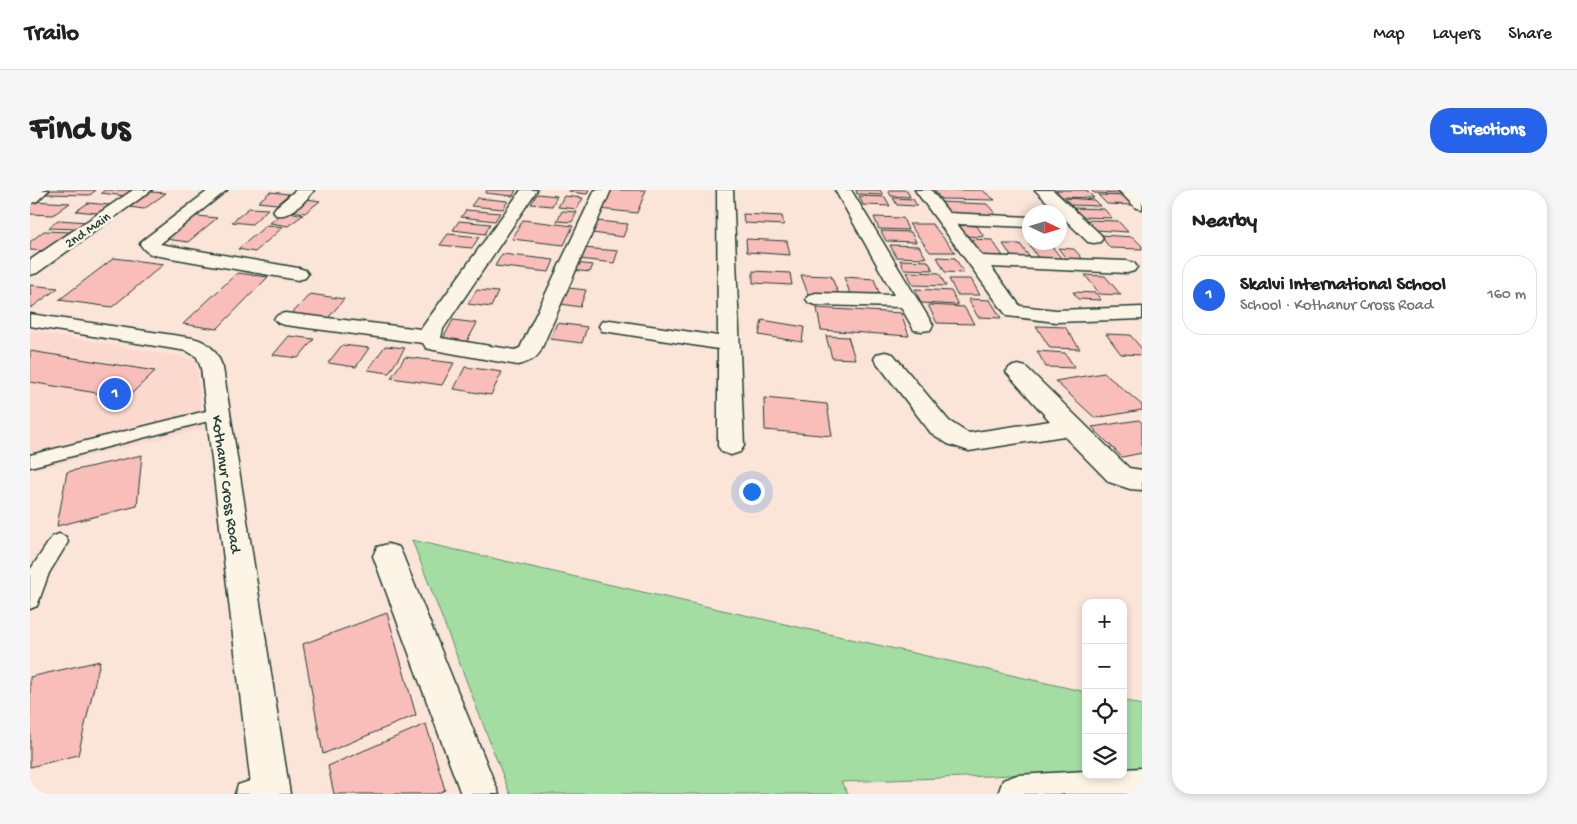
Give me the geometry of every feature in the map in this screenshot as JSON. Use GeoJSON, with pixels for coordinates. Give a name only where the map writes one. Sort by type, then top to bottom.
{"type":"FeatureCollection","features":[{"type":"Feature","properties":{"kind":"street"},"geometry":{"type":"LineString","coordinates":[[30,198],[42,190]]}},
{"type":"Feature","properties":{"kind":"street","name":"2nd Main"},"geometry":{"type":"LineString","coordinates":[[30,269],[144,190]]}},
{"type":"Feature","properties":{"kind":"street"},"geometry":{"type":"LineString","coordinates":[[219,190],[148,244],[154,249],[298,274]]}},
{"type":"Feature","properties":{"kind":"street"},"geometry":{"type":"LineString","coordinates":[[282,211],[306,190]]}},
{"type":"Feature","properties":{"kind":"street"},"geometry":{"type":"LineString","coordinates":[[430,337],[432,330],[529,190]]}},
{"type":"Feature","properties":{"kind":"street"},"geometry":{"type":"LineString","coordinates":[[286,319],[430,337],[434,343],[518,358],[524,356],[529,352],[603,190]]}},
{"type":"Feature","properties":{"kind":"street"},"geometry":{"type":"LineString","coordinates":[[725,190],[731,446]]}},
{"type":"Feature","properties":{"kind":"street"},"geometry":{"type":"LineString","coordinates":[[843,190],[922,325]]}},
{"type":"Feature","properties":{"kind":"street"},"geometry":{"type":"LineString","coordinates":[[924,190],[1014,312],[1056,316],[1142,313]]}},
{"type":"Feature","properties":{"kind":"street"},"geometry":{"type":"LineString","coordinates":[[1043,190],[1094,238]]}},
{"type":"Feature","properties":{"kind":"street"},"geometry":{"type":"LineString","coordinates":[[1126,190],[1142,204]]}},
{"type":"Feature","properties":{"kind":"street"},"geometry":{"type":"LineString","coordinates":[[944,218],[1022,222]]}},
{"type":"Feature","properties":{"kind":"street"},"geometry":{"type":"LineString","coordinates":[[976,262],[1126,267]]}},
{"type":"Feature","properties":{"kind":"street"},"geometry":{"type":"LineString","coordinates":[[816,299],[908,301]]}},
{"type":"Feature","properties":{"kind":"street","name":"Kothanur Cross Road"},"geometry":{"type":"LineString","coordinates":[[30,320],[193,345],[207,354],[212,368],[218,412],[262,791]]}},
{"type":"Feature","properties":{"kind":"street"},"geometry":{"type":"LineString","coordinates":[[610,326],[729,344]]}},
{"type":"Feature","properties":{"kind":"street"},"geometry":{"type":"LineString","coordinates":[[885,359],[940,427],[951,436],[959,439],[969,442],[1070,427]]}},
{"type":"Feature","properties":{"kind":"street"},"geometry":{"type":"LineString","coordinates":[[1018,372],[1070,427],[1120,475],[1130,479],[1142,480]]}},
{"type":"Feature","properties":{"kind":"street"},"geometry":{"type":"LineString","coordinates":[[388,556],[480,794]]}},
{"type":"Feature","properties":{"kind":"street"},"geometry":{"type":"LineString","coordinates":[[1017,794],[1142,787]]}},
{"type":"Feature","properties":{"kind":"lane"},"geometry":{"type":"LineString","coordinates":[[30,461],[218,412]]}},
{"type":"Feature","properties":{"kind":"lane"},"geometry":{"type":"LineString","coordinates":[[30,600],[40,570],[59,542]]}},
{"type":"Feature","properties":{"kind":"shaded area"},"geometry":{"type":"Polygon","coordinates":[[[30,331],[196,359],[203,429],[30,470],[30,331]]]}},
{"type":"Feature","properties":{"kind":"green space"},"geometry":{"type":"Polygon","coordinates":[[[412,540],[1082,691],[1082,772],[841,782],[848,794],[510,794],[412,540]]]}},
{"type":"Feature","properties":{"kind":"green space"},"geometry":{"type":"Polygon","coordinates":[[[1127,701],[1142,705],[1142,770],[1127,771],[1127,701]]]}},
{"type":"Feature","properties":{"kind":"building"},"geometry":{"type":"Polygon","coordinates":[[[51,190],[96,190],[90,195],[46,194],[51,190]]]}},
{"type":"Feature","properties":{"kind":"building"},"geometry":{"type":"Polygon","coordinates":[[[105,190],[133,190],[125,196],[101,193],[105,190]]]}},
{"type":"Feature","properties":{"kind":"building"},"geometry":{"type":"Polygon","coordinates":[[[487,190],[516,190],[513,196],[485,193],[487,190]]]}},
{"type":"Feature","properties":{"kind":"building"},"geometry":{"type":"Polygon","coordinates":[[[570,190],[589,190],[587,194],[569,192],[570,190]]]}},
{"type":"Feature","properties":{"kind":"building"},"geometry":{"type":"Polygon","coordinates":[[[608,190],[646,190],[637,213],[599,209],[608,190]]]}},
{"type":"Feature","properties":{"kind":"building"},"geometry":{"type":"Polygon","coordinates":[[[856,190],[880,190],[883,195],[857,194],[856,190]]]}},
{"type":"Feature","properties":{"kind":"building"},"geometry":{"type":"Polygon","coordinates":[[[888,190],[907,190],[910,197],[891,196],[888,190]]]}},
{"type":"Feature","properties":{"kind":"building"},"geometry":{"type":"Polygon","coordinates":[[[934,190],[982,190],[995,200],[941,199],[934,190]]]}},
{"type":"Feature","properties":{"kind":"building"},"geometry":{"type":"Polygon","coordinates":[[[1056,190],[1086,190],[1094,198],[1062,197],[1056,190]]]}},
{"type":"Feature","properties":{"kind":"building"},"geometry":{"type":"Polygon","coordinates":[[[1091,190],[1116,190],[1121,194],[1094,193],[1091,190]]]}},
{"type":"Feature","properties":{"kind":"building"},"geometry":{"type":"Polygon","coordinates":[[[151,192],[166,193],[144,209],[129,207],[151,192]]]}},
{"type":"Feature","properties":{"kind":"building"},"geometry":{"type":"Polygon","coordinates":[[[270,192],[289,194],[277,204],[258,202],[270,192]]]}},
{"type":"Feature","properties":{"kind":"building"},"geometry":{"type":"Polygon","coordinates":[[[537,194],[557,196],[552,206],[531,204],[537,194]]]}},
{"type":"Feature","properties":{"kind":"building"},"geometry":{"type":"Polygon","coordinates":[[[1098,195],[1124,196],[1133,205],[1107,204],[1098,195]]]}},
{"type":"Feature","properties":{"kind":"building"},"geometry":{"type":"Polygon","coordinates":[[[564,196],[583,198],[577,209],[558,207],[564,196]]]}},
{"type":"Feature","properties":{"kind":"building"},"geometry":{"type":"Polygon","coordinates":[[[859,196],[885,197],[890,206],[863,205],[859,196]]]}},
{"type":"Feature","properties":{"kind":"building"},"geometry":{"type":"Polygon","coordinates":[[[300,198],[320,201],[305,213],[285,210],[300,198]]]}},
{"type":"Feature","properties":{"kind":"building"},"geometry":{"type":"Polygon","coordinates":[[[477,198],[508,201],[503,209],[471,206],[477,198]]]}},
{"type":"Feature","properties":{"kind":"building"},"geometry":{"type":"Polygon","coordinates":[[[893,198],[913,199],[917,206],[897,205],[893,198]]]}},
{"type":"Feature","properties":{"kind":"building"},"geometry":{"type":"Polygon","coordinates":[[[1065,198],[1094,200],[1100,206],[1071,205],[1065,198]]]}},
{"type":"Feature","properties":{"kind":"building"},"geometry":{"type":"Polygon","coordinates":[[[30,201],[70,203],[53,215],[30,214],[30,201]]]}},
{"type":"Feature","properties":{"kind":"building"},"geometry":{"type":"Polygon","coordinates":[[[940,202],[987,204],[998,217],[949,216],[940,202]]]}},
{"type":"Feature","properties":{"kind":"building"},"geometry":{"type":"Polygon","coordinates":[[[88,203],[110,205],[98,213],[76,211],[88,203]]]}},
{"type":"Feature","properties":{"kind":"building"},"geometry":{"type":"Polygon","coordinates":[[[249,208],[268,209],[252,224],[232,222],[249,208]]]}},
{"type":"Feature","properties":{"kind":"building"},"geometry":{"type":"Polygon","coordinates":[[[1074,208],[1104,209],[1112,218],[1081,217],[1074,208]]]}},
{"type":"Feature","properties":{"kind":"building"},"geometry":{"type":"Polygon","coordinates":[[[466,210],[500,213],[495,221],[461,217],[466,210]]]}},
{"type":"Feature","properties":{"kind":"building"},"geometry":{"type":"Polygon","coordinates":[[[285,211],[303,215],[288,226],[270,223],[285,211]]]}},
{"type":"Feature","properties":{"kind":"building"},"geometry":{"type":"Polygon","coordinates":[[[562,211],[577,212],[572,222],[557,221],[562,211]]]}},
{"type":"Feature","properties":{"kind":"building"},"geometry":{"type":"Polygon","coordinates":[[[743,214],[782,216],[784,225],[744,223],[743,214]]]}},
{"type":"Feature","properties":{"kind":"building"},"geometry":{"type":"Polygon","coordinates":[[[188,215],[217,218],[188,242],[158,238],[188,215]]]}},
{"type":"Feature","properties":{"kind":"building"},"geometry":{"type":"Polygon","coordinates":[[[874,217],[903,218],[908,230],[879,229],[874,217]]]}},
{"type":"Feature","properties":{"kind":"building"},"geometry":{"type":"Polygon","coordinates":[[[58,220],[89,222],[79,229],[49,228],[58,220]]]}},
{"type":"Feature","properties":{"kind":"building"},"geometry":{"type":"Polygon","coordinates":[[[523,220],[573,226],[564,245],[512,239],[523,220]]]}},
{"type":"Feature","properties":{"kind":"building"},"geometry":{"type":"Polygon","coordinates":[[[1086,220],[1118,221],[1128,232],[1095,230],[1086,220]]]}},
{"type":"Feature","properties":{"kind":"building"},"geometry":{"type":"Polygon","coordinates":[[[459,221],[490,224],[485,234],[453,230],[459,221]]]}},
{"type":"Feature","properties":{"kind":"building"},"geometry":{"type":"Polygon","coordinates":[[[597,221],[628,224],[623,237],[592,233],[597,221]]]}},
{"type":"Feature","properties":{"kind":"building"},"geometry":{"type":"Polygon","coordinates":[[[909,224],[932,224],[955,252],[930,252],[909,224]]]}},
{"type":"Feature","properties":{"kind":"building"},"geometry":{"type":"Polygon","coordinates":[[[267,225],[283,227],[255,252],[238,249],[267,225]]]}},
{"type":"Feature","properties":{"kind":"building"},"geometry":{"type":"Polygon","coordinates":[[[957,225],[977,226],[984,237],[964,236],[957,225]]]}},
{"type":"Feature","properties":{"kind":"building"},"geometry":{"type":"Polygon","coordinates":[[[44,231],[71,232],[48,251],[30,250],[30,242],[44,231]]]}},
{"type":"Feature","properties":{"kind":"building"},"geometry":{"type":"Polygon","coordinates":[[[881,231],[911,232],[916,242],[886,241],[881,231]]]}},
{"type":"Feature","properties":{"kind":"building"},"geometry":{"type":"Polygon","coordinates":[[[448,234],[479,237],[472,248],[440,245],[448,234]]]}},
{"type":"Feature","properties":{"kind":"building"},"geometry":{"type":"Polygon","coordinates":[[[1100,235],[1133,237],[1142,246],[1142,249],[1110,248],[1100,235]]]}},
{"type":"Feature","properties":{"kind":"building"},"geometry":{"type":"Polygon","coordinates":[[[746,239],[787,241],[790,255],[747,252],[746,239]]]}},
{"type":"Feature","properties":{"kind":"building"},"geometry":{"type":"Polygon","coordinates":[[[969,239],[992,240],[1003,256],[979,255],[969,239]]]}},
{"type":"Feature","properties":{"kind":"building"},"geometry":{"type":"Polygon","coordinates":[[[1003,244],[1020,244],[1022,250],[1024,250],[1034,263],[1015,262],[1003,244]]]}},
{"type":"Feature","properties":{"kind":"building"},"geometry":{"type":"Polygon","coordinates":[[[890,245],[919,246],[926,258],[896,257],[890,245]]]}},
{"type":"Feature","properties":{"kind":"building"},"geometry":{"type":"Polygon","coordinates":[[[584,248],[618,251],[614,263],[579,259],[584,248]]]}},
{"type":"Feature","properties":{"kind":"building"},"geometry":{"type":"Polygon","coordinates":[[[1074,249],[1088,265],[1071,265],[1060,250],[1074,249]]]}},
{"type":"Feature","properties":{"kind":"building"},"geometry":{"type":"Polygon","coordinates":[[[1033,250],[1055,250],[1065,263],[1041,262],[1033,250]]]}},
{"type":"Feature","properties":{"kind":"building"},"geometry":{"type":"Polygon","coordinates":[[[502,254],[554,260],[549,272],[495,266],[502,254]]]}},
{"type":"Feature","properties":{"kind":"building"},"geometry":{"type":"Polygon","coordinates":[[[937,257],[955,258],[964,273],[945,272],[937,257]]]}},
{"type":"Feature","properties":{"kind":"building"},"geometry":{"type":"Polygon","coordinates":[[[114,258],[164,264],[112,307],[59,300],[114,258]]]}},
{"type":"Feature","properties":{"kind":"building"},"geometry":{"type":"Polygon","coordinates":[[[900,260],[928,261],[933,270],[904,269],[900,260]]]}},
{"type":"Feature","properties":{"kind":"building"},"geometry":{"type":"Polygon","coordinates":[[[574,263],[593,265],[590,272],[571,270],[574,263]]]}},
{"type":"Feature","properties":{"kind":"building"},"geometry":{"type":"Polygon","coordinates":[[[753,271],[790,273],[792,285],[753,283],[753,271]]]}},
{"type":"Feature","properties":{"kind":"building"},"geometry":{"type":"Polygon","coordinates":[[[907,272],[939,273],[946,286],[913,285],[907,272]]]}},
{"type":"Feature","properties":{"kind":"building"},"geometry":{"type":"Polygon","coordinates":[[[237,273],[268,277],[217,329],[183,324],[237,273]]]}},
{"type":"Feature","properties":{"kind":"building"},"geometry":{"type":"Polygon","coordinates":[[[801,275],[831,276],[839,295],[808,294],[801,275]]]}},
{"type":"Feature","properties":{"kind":"building"},"geometry":{"type":"Polygon","coordinates":[[[1085,275],[1105,276],[1121,295],[1100,294],[1085,275]]]}},
{"type":"Feature","properties":{"kind":"building"},"geometry":{"type":"Polygon","coordinates":[[[844,277],[874,279],[881,298],[851,296],[844,277]]]}},
{"type":"Feature","properties":{"kind":"building"},"geometry":{"type":"Polygon","coordinates":[[[949,279],[971,279],[980,295],[957,295],[949,279]]]}},
{"type":"Feature","properties":{"kind":"building"},"geometry":{"type":"Polygon","coordinates":[[[30,285],[58,288],[31,308],[30,285]]]}},
{"type":"Feature","properties":{"kind":"building"},"geometry":{"type":"Polygon","coordinates":[[[568,288],[586,290],[580,307],[561,304],[568,288]]]}},
{"type":"Feature","properties":{"kind":"building"},"geometry":{"type":"Polygon","coordinates":[[[915,289],[951,291],[958,305],[921,303],[915,289]]]}},
{"type":"Feature","properties":{"kind":"building"},"geometry":{"type":"Polygon","coordinates":[[[477,290],[498,292],[491,307],[468,304],[477,290]]]}},
{"type":"Feature","properties":{"kind":"building"},"geometry":{"type":"Polygon","coordinates":[[[1073,292],[1096,293],[1101,300],[1078,299],[1073,292]]]}},
{"type":"Feature","properties":{"kind":"building"},"geometry":{"type":"Polygon","coordinates":[[[310,294],[344,299],[325,322],[289,317],[310,294]]]}},
{"type":"Feature","properties":{"kind":"building"},"geometry":{"type":"Polygon","coordinates":[[[968,299],[990,300],[1001,318],[978,317],[968,299]]]}},
{"type":"Feature","properties":{"kind":"building"},"geometry":{"type":"Polygon","coordinates":[[[928,305],[964,307],[974,324],[937,323],[928,305]]]}},
{"type":"Feature","properties":{"kind":"building"},"geometry":{"type":"Polygon","coordinates":[[[817,308],[901,313],[909,336],[821,330],[817,308]]]}},
{"type":"Feature","properties":{"kind":"building"},"geometry":{"type":"Polygon","coordinates":[[[453,320],[477,323],[465,345],[441,342],[453,320]]]}},
{"type":"Feature","properties":{"kind":"building"},"geometry":{"type":"Polygon","coordinates":[[[762,320],[804,327],[802,342],[759,335],[762,320]]]}},
{"type":"Feature","properties":{"kind":"building"},"geometry":{"type":"Polygon","coordinates":[[[557,323],[587,327],[582,343],[550,339],[557,323]]]}},
{"type":"Feature","properties":{"kind":"building"},"geometry":{"type":"Polygon","coordinates":[[[1036,326],[1065,327],[1080,349],[1050,348],[1036,326]]]}},
{"type":"Feature","properties":{"kind":"building"},"geometry":{"type":"Polygon","coordinates":[[[1106,334],[1130,335],[1142,349],[1142,355],[1121,354],[1106,334]]]}},
{"type":"Feature","properties":{"kind":"building"},"geometry":{"type":"Polygon","coordinates":[[[289,336],[314,339],[298,358],[273,355],[289,336]]]}},
{"type":"Feature","properties":{"kind":"building"},"geometry":{"type":"Polygon","coordinates":[[[826,336],[848,337],[855,359],[832,358],[826,336]]]}},
{"type":"Feature","properties":{"kind":"building"},"geometry":{"type":"Polygon","coordinates":[[[342,345],[369,348],[356,367],[328,363],[342,345]]]}},
{"type":"Feature","properties":{"kind":"building"},"geometry":{"type":"Polygon","coordinates":[[[385,346],[405,348],[389,373],[368,370],[385,346]]]}},
{"type":"Feature","properties":{"kind":"building"},"geometry":{"type":"Polygon","coordinates":[[[30,351],[155,371],[127,398],[30,382],[30,351]]]}},
{"type":"Feature","properties":{"kind":"building"},"geometry":{"type":"Polygon","coordinates":[[[1037,351],[1065,353],[1075,368],[1046,367],[1037,351]]]}},
{"type":"Feature","properties":{"kind":"building"},"geometry":{"type":"Polygon","coordinates":[[[405,357],[454,363],[442,385],[391,378],[405,357]]]}},
{"type":"Feature","properties":{"kind":"building"},"geometry":{"type":"Polygon","coordinates":[[[465,367],[502,372],[491,395],[454,389],[465,367]]]}},
{"type":"Feature","properties":{"kind":"building"},"geometry":{"type":"Polygon","coordinates":[[[1104,373],[1142,405],[1142,410],[1095,418],[1055,381],[1104,373]]]}},
{"type":"Feature","properties":{"kind":"building"},"geometry":{"type":"Polygon","coordinates":[[[764,398],[827,404],[832,436],[765,430],[764,398]]]}},
{"type":"Feature","properties":{"kind":"building"},"geometry":{"type":"Polygon","coordinates":[[[1139,420],[1142,423],[1142,453],[1122,457],[1092,427],[1139,420]]]}},
{"type":"Feature","properties":{"kind":"building"},"geometry":{"type":"Polygon","coordinates":[[[142,455],[137,506],[57,526],[67,472],[142,455]]]}},
{"type":"Feature","properties":{"kind":"building"},"geometry":{"type":"Polygon","coordinates":[[[387,613],[416,715],[323,754],[303,644],[387,613]]]}},
{"type":"Feature","properties":{"kind":"building"},"geometry":{"type":"Polygon","coordinates":[[[100,661],[78,755],[30,767],[30,677],[100,661]]]}},
{"type":"Feature","properties":{"kind":"building"},"geometry":{"type":"Polygon","coordinates":[[[426,724],[445,790],[436,794],[334,794],[328,766],[426,724]]]}},
{"type":"Feature","properties":{"kind":"place","name":"Skalvi International School"},"geometry":{"type":"Point","coordinates":[115,394]}}]}
